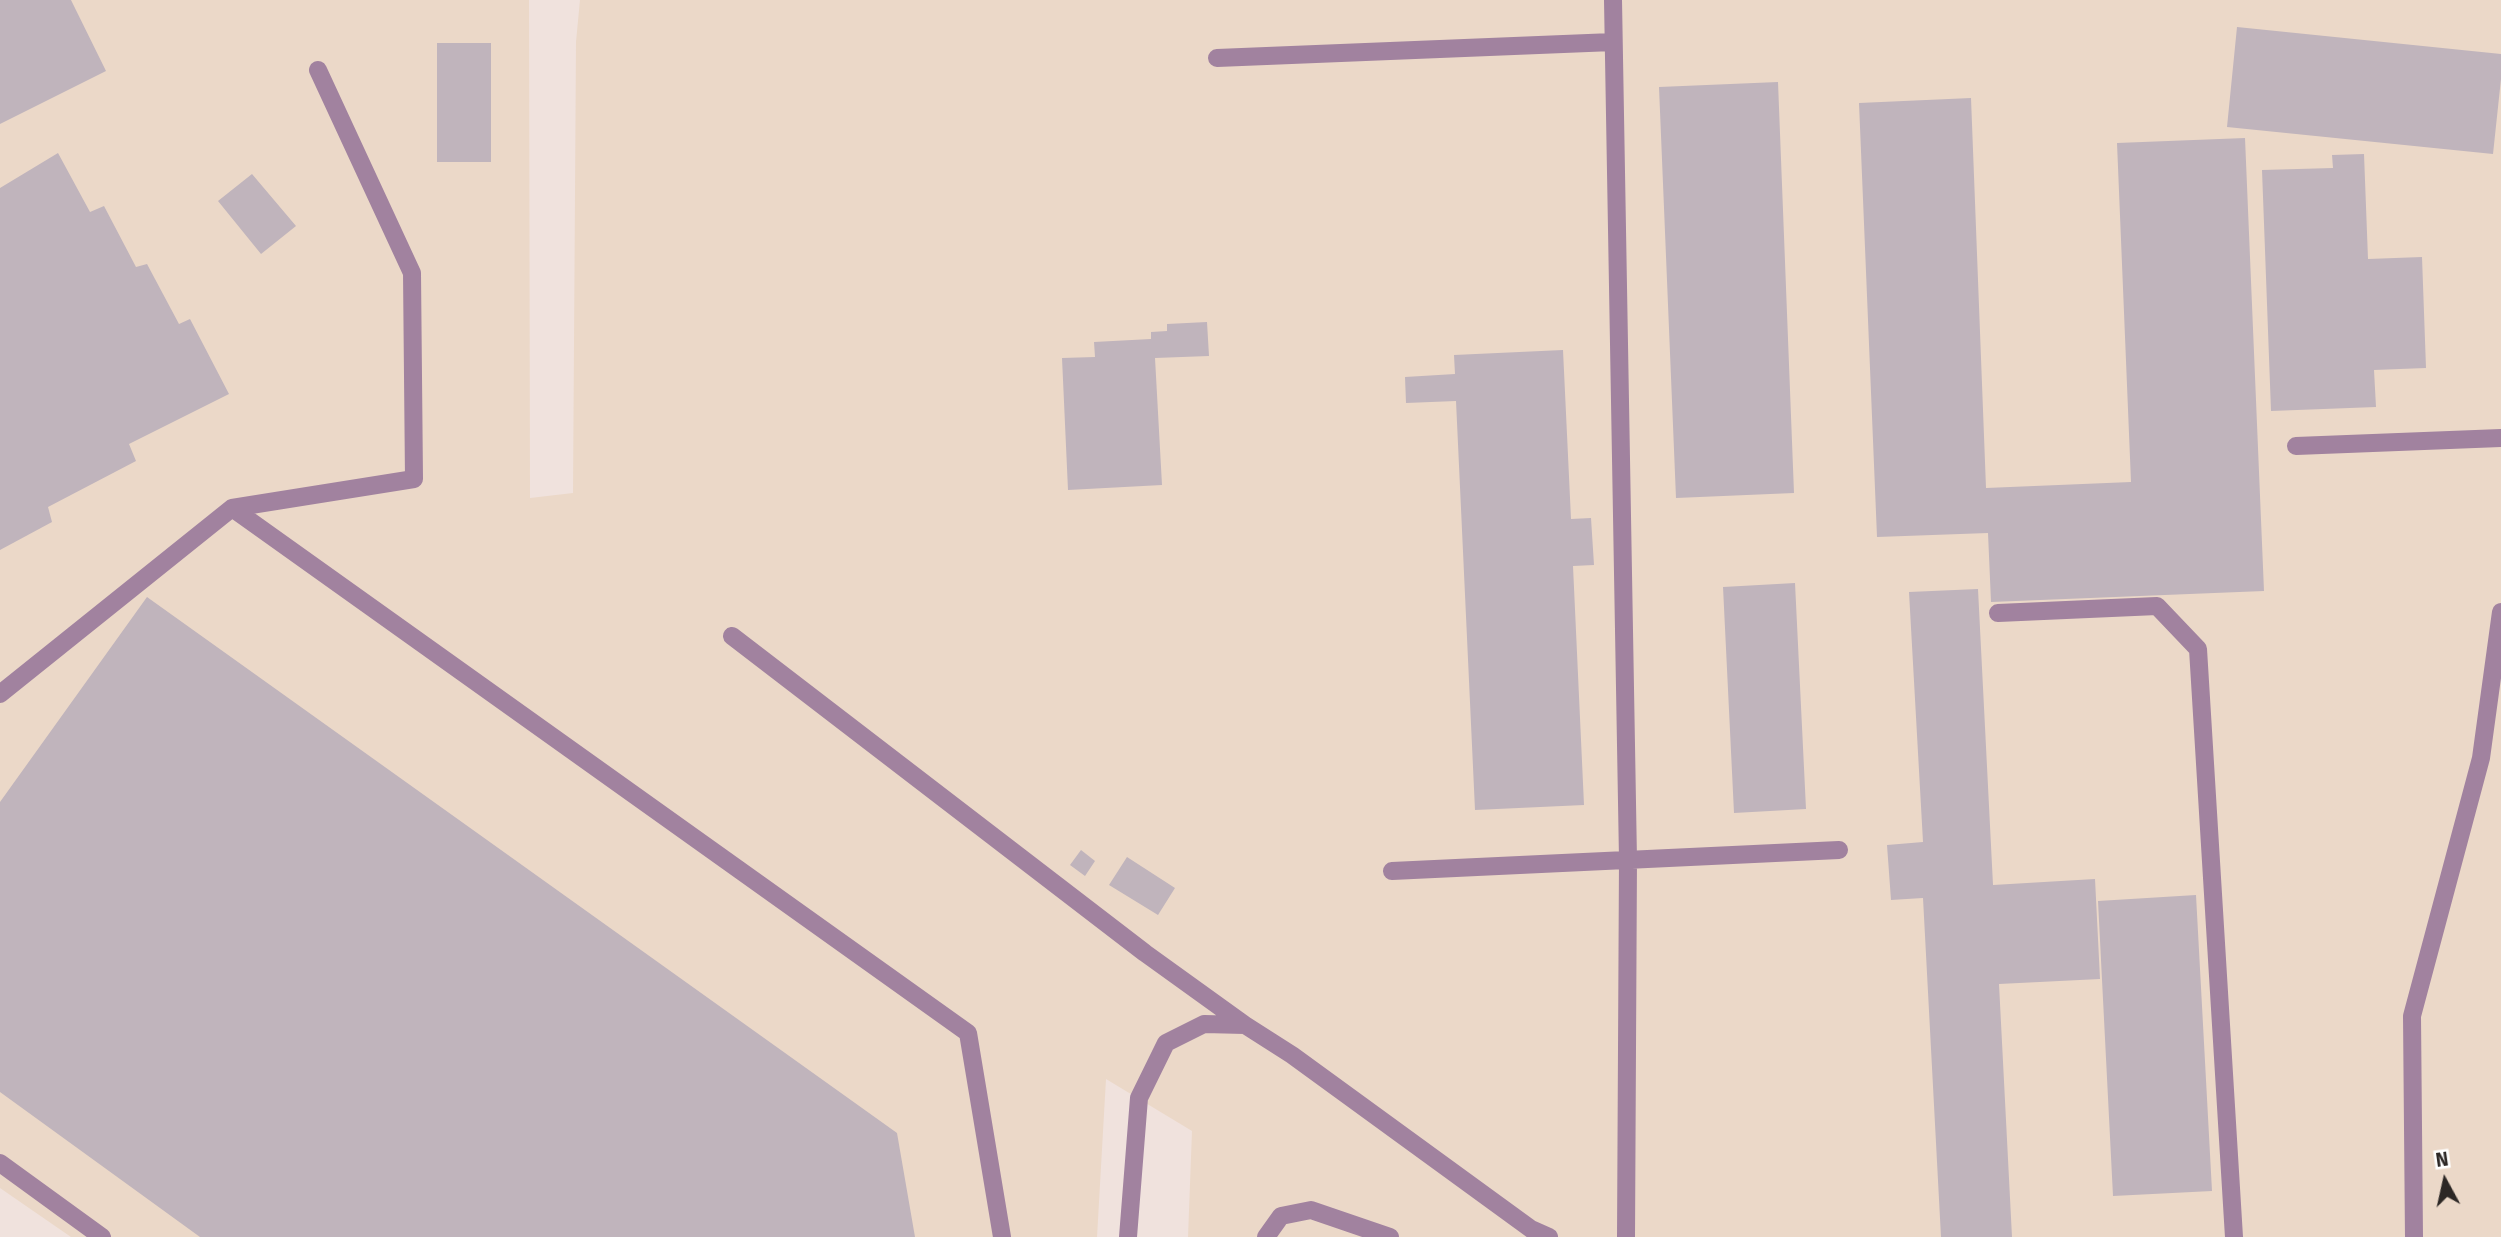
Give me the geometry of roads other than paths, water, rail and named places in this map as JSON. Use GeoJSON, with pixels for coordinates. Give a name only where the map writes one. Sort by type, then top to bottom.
{"type":"FeatureCollection","features":[{"type":"Feature","properties":{"kind":"lane"},"geometry":{"type":"LineString","coordinates":[[1613,0],[1628,859],[1626,1237]]}},
{"type":"Feature","properties":{"kind":"lane"},"geometry":{"type":"LineString","coordinates":[[1217,58],[1613,42]]}},
{"type":"Feature","properties":{"kind":"lane"},"geometry":{"type":"LineString","coordinates":[[0,694],[232,508],[414,479],[412,273],[318,70]]}},
{"type":"Feature","properties":{"kind":"lane"},"geometry":{"type":"LineString","coordinates":[[2296,446],[2501,438]]}},
{"type":"Feature","properties":{"kind":"lane"},"geometry":{"type":"LineString","coordinates":[[232,508],[968,1033],[1002,1237]]}},
{"type":"Feature","properties":{"kind":"lane"},"geometry":{"type":"LineString","coordinates":[[1997,613],[2157,606],[2198,649],[2234,1237]]}},
{"type":"Feature","properties":{"kind":"lane"},"geometry":{"type":"LineString","coordinates":[[2414,1237],[2412,1016],[2481,758],[2501,612]]}},
{"type":"Feature","properties":{"kind":"lane"},"geometry":{"type":"LineString","coordinates":[[732,636],[1145,953],[1245,1025],[1292,1055],[1530,1233],[1549,1237]]}},
{"type":"Feature","properties":{"kind":"lane"},"geometry":{"type":"LineString","coordinates":[[1392,871],[1839,850]]}},
{"type":"Feature","properties":{"kind":"lane"},"geometry":{"type":"LineString","coordinates":[[1128,1237],[1139,1098],[1156,1061],[1166,1043],[1204,1024],[1245,1025]]}},
{"type":"Feature","properties":{"kind":"lane"},"geometry":{"type":"LineString","coordinates":[[0,1163],[102,1237]]}},
{"type":"Feature","properties":{"kind":"lane"},"geometry":{"type":"LineString","coordinates":[[1266,1237],[1281,1216],[1311,1210],[1390,1237]]}}]}
